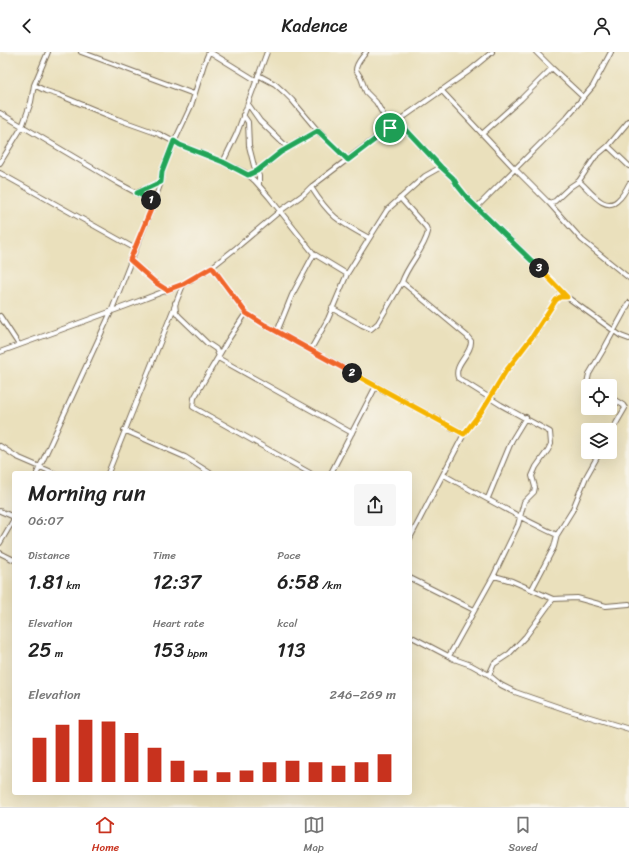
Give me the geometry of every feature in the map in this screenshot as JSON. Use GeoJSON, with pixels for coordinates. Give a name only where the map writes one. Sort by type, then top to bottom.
{"type":"FeatureCollection","features":[{"type":"Feature","properties":{"kind":"street"},"geometry":{"type":"LineString","coordinates":[[0,163],[22,127],[31,102],[34,85],[48,52]]}},
{"type":"Feature","properties":{"kind":"street"},"geometry":{"type":"LineString","coordinates":[[81,52],[194,94]]}},
{"type":"Feature","properties":{"kind":"street"},"geometry":{"type":"LineString","coordinates":[[38,471],[110,312],[134,248],[154,202],[161,182],[162,172],[174,141],[191,106],[210,52],[256,81]]}},
{"type":"Feature","properties":{"kind":"street"},"geometry":{"type":"LineString","coordinates":[[223,162],[237,132],[267,52]]}},
{"type":"Feature","properties":{"kind":"street"},"geometry":{"type":"LineString","coordinates":[[366,52],[358,63],[356,70],[362,78],[366,92],[376,102],[384,116],[385,122],[390,128]]}},
{"type":"Feature","properties":{"kind":"street"},"geometry":{"type":"LineString","coordinates":[[0,352],[183,284],[212,267],[281,210],[398,121],[423,105],[441,90],[469,71],[492,52]]}},
{"type":"Feature","properties":{"kind":"street"},"geometry":{"type":"LineString","coordinates":[[536,52],[583,97]]}},
{"type":"Feature","properties":{"kind":"street"},"geometry":{"type":"LineString","coordinates":[[477,208],[555,130],[593,86],[611,52]]}},
{"type":"Feature","properties":{"kind":"street"},"geometry":{"type":"LineString","coordinates":[[482,134],[521,99],[552,68]]}},
{"type":"Feature","properties":{"kind":"street"},"geometry":{"type":"LineString","coordinates":[[258,75],[275,84],[285,93],[318,131],[348,160]]}},
{"type":"Feature","properties":{"kind":"street"},"geometry":{"type":"LineString","coordinates":[[34,85],[117,119],[159,134],[183,147],[223,162],[248,175],[281,210],[314,254],[347,274]]}},
{"type":"Feature","properties":{"kind":"street"},"geometry":{"type":"LineString","coordinates":[[441,90],[515,170],[549,203],[582,240],[629,278]]}},
{"type":"Feature","properties":{"kind":"street"},"geometry":{"type":"LineString","coordinates":[[248,104],[260,121],[288,148]]}},
{"type":"Feature","properties":{"kind":"street"},"geometry":{"type":"LineString","coordinates":[[0,113],[154,202]]}},
{"type":"Feature","properties":{"kind":"street"},"geometry":{"type":"LineString","coordinates":[[243,114],[248,122],[249,146],[254,166],[259,176],[259,185]]}},
{"type":"Feature","properties":{"kind":"street"},"geometry":{"type":"LineString","coordinates":[[398,121],[453,178],[457,185],[477,208],[567,297],[621,336],[629,339]]}},
{"type":"Feature","properties":{"kind":"street"},"geometry":{"type":"LineString","coordinates":[[549,203],[555,201],[579,181],[595,157],[608,146],[629,121]]}},
{"type":"Feature","properties":{"kind":"street"},"geometry":{"type":"LineString","coordinates":[[248,175],[257,171],[288,148],[318,131]]}},
{"type":"Feature","properties":{"kind":"street"},"geometry":{"type":"LineString","coordinates":[[608,146],[629,166]]}},
{"type":"Feature","properties":{"kind":"street"},"geometry":{"type":"LineString","coordinates":[[311,350],[328,319],[347,274],[387,210],[426,176],[441,167]]}},
{"type":"Feature","properties":{"kind":"street"},"geometry":{"type":"LineString","coordinates":[[0,173],[134,248]]}},
{"type":"Feature","properties":{"kind":"street"},"geometry":{"type":"LineString","coordinates":[[579,181],[597,198],[606,204],[612,204],[618,200],[629,184]]}},
{"type":"Feature","properties":{"kind":"street"},"geometry":{"type":"LineString","coordinates":[[137,193],[161,182]]}},
{"type":"Feature","properties":{"kind":"street"},"geometry":{"type":"LineString","coordinates":[[311,187],[322,205],[334,218],[369,238]]}},
{"type":"Feature","properties":{"kind":"street"},"geometry":{"type":"LineString","coordinates":[[332,308],[371,329],[378,323],[402,282],[428,232],[426,227],[400,198]]}},
{"type":"Feature","properties":{"kind":"street"},"geometry":{"type":"LineString","coordinates":[[277,332],[292,295],[314,254]]}},
{"type":"Feature","properties":{"kind":"street"},"geometry":{"type":"LineString","coordinates":[[130,260],[156,283],[167,290]]}},
{"type":"Feature","properties":{"kind":"street"},"geometry":{"type":"LineString","coordinates":[[212,267],[246,313],[277,332],[464,434]]}},
{"type":"Feature","properties":{"kind":"street"},"geometry":{"type":"LineString","coordinates":[[402,282],[470,339],[471,346],[458,369],[457,376],[460,380],[550,432],[551,444],[533,474],[532,478],[535,488],[534,492],[524,502],[518,525],[492,577],[449,656]]}},
{"type":"Feature","properties":{"kind":"street"},"geometry":{"type":"LineString","coordinates":[[109,471],[183,284]]}},
{"type":"Feature","properties":{"kind":"street"},"geometry":{"type":"LineString","coordinates":[[412,529],[444,475],[464,434],[490,398],[506,371],[532,337],[556,300],[560,297],[567,297]]}},
{"type":"Feature","properties":{"kind":"street"},"geometry":{"type":"LineString","coordinates":[[175,303],[176,312],[179,316],[216,349],[219,357],[352,433]]}},
{"type":"Feature","properties":{"kind":"street"},"geometry":{"type":"LineString","coordinates":[[588,379],[589,374],[629,303]]}},
{"type":"Feature","properties":{"kind":"street"},"geometry":{"type":"LineString","coordinates":[[246,313],[228,340],[194,398],[193,407],[306,471]]}},
{"type":"Feature","properties":{"kind":"street"},"geometry":{"type":"LineString","coordinates":[[0,316],[19,345]]}},
{"type":"Feature","properties":{"kind":"street"},"geometry":{"type":"LineString","coordinates":[[332,471],[376,386]]}},
{"type":"Feature","properties":{"kind":"street"},"geometry":{"type":"LineString","coordinates":[[616,423],[625,408],[617,401]]}},
{"type":"Feature","properties":{"kind":"street"},"geometry":{"type":"LineString","coordinates":[[488,498],[512,440],[526,417]]}},
{"type":"Feature","properties":{"kind":"street"},"geometry":{"type":"LineString","coordinates":[[124,430],[185,457],[207,471]]}},
{"type":"Feature","properties":{"kind":"street"},"geometry":{"type":"LineString","coordinates":[[0,446],[17,457],[49,471]]}},
{"type":"Feature","properties":{"kind":"street"},"geometry":{"type":"LineString","coordinates":[[532,589],[554,547],[557,535],[572,511],[586,478],[596,459]]}},
{"type":"Feature","properties":{"kind":"street"},"geometry":{"type":"LineString","coordinates":[[444,475],[488,498],[520,518],[557,535]]}},
{"type":"Feature","properties":{"kind":"street"},"geometry":{"type":"LineString","coordinates":[[0,511],[12,517]]}},
{"type":"Feature","properties":{"kind":"street"},"geometry":{"type":"LineString","coordinates":[[0,544],[12,522]]}},
{"type":"Feature","properties":{"kind":"street"},"geometry":{"type":"LineString","coordinates":[[0,553],[12,559]]}},
{"type":"Feature","properties":{"kind":"street"},"geometry":{"type":"LineString","coordinates":[[492,577],[498,577],[532,589],[541,595],[553,599],[583,599],[606,606],[629,604]]}},
{"type":"Feature","properties":{"kind":"street"},"geometry":{"type":"LineString","coordinates":[[412,579],[474,610]]}},
{"type":"Feature","properties":{"kind":"street"},"geometry":{"type":"LineString","coordinates":[[489,674],[494,664],[512,651],[526,636],[553,599]]}},
{"type":"Feature","properties":{"kind":"street"},"geometry":{"type":"LineString","coordinates":[[412,637],[489,674],[507,689],[524,696],[629,729]]}},
{"type":"Feature","properties":{"kind":"route"},"geometry":{"type":"LineString","coordinates":[[398,121],[421,147],[453,178],[469,200],[555,283],[567,297],[558,297],[551,306],[540,326],[506,371],[481,412],[464,434],[277,332],[246,313],[212,267],[192,280],[174,289],[167,290],[156,283],[130,260],[154,202],[137,193],[161,182],[162,172],[174,141],[188,149],[223,162],[248,175],[257,171],[281,152],[318,131],[348,160],[390,128],[398,121]]}}]}
